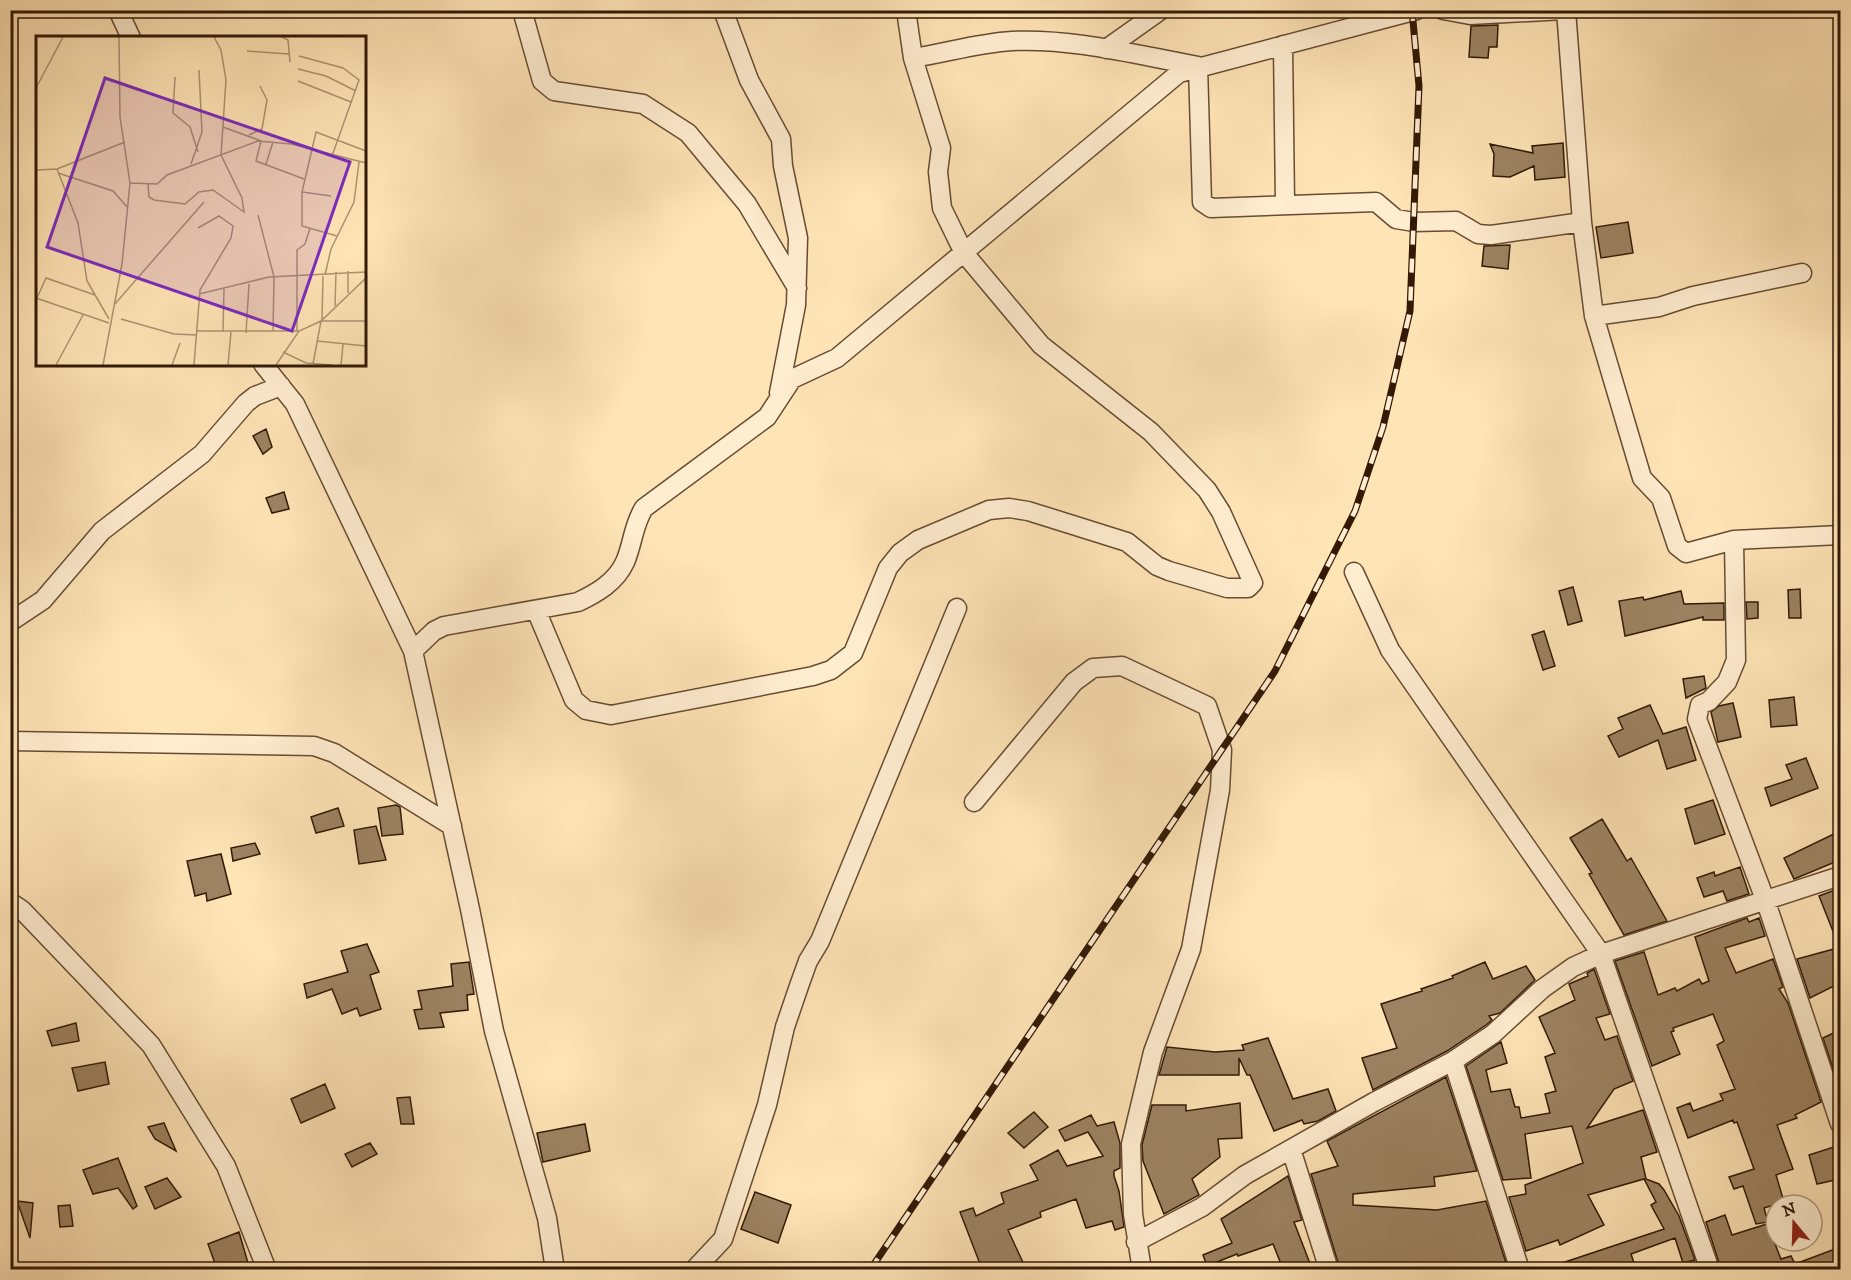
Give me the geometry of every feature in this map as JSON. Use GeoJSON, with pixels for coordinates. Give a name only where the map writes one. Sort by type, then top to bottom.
{"type":"FeatureCollection","features":[{"type":"Feature","properties":{"kind":"street"},"geometry":{"type":"LineString","coordinates":[[117,10],[130,36]]}},
{"type":"Feature","properties":{"kind":"street"},"geometry":{"type":"LineString","coordinates":[[522,10],[542,81],[554,91],[643,104],[688,133],[747,204],[797,288]]}},
{"type":"Feature","properties":{"kind":"street"},"geometry":{"type":"LineString","coordinates":[[723,10],[749,80],[781,139],[783,166],[798,238],[796,305],[777,404]]}},
{"type":"Feature","properties":{"kind":"street"},"geometry":{"type":"LineString","coordinates":[[536,610],[574,700],[586,710],[611,715],[813,676],[831,670],[853,653],[888,568],[900,553],[918,540],[989,510],[1009,508],[1028,511],[1127,542],[1157,566],[1227,588],[1248,588],[1253,583],[1221,512],[1207,490],[1151,432],[1041,345],[964,253],[942,208],[938,172],[941,148],[912,58],[906,10]]}},
{"type":"Feature","properties":{"kind":"street"},"geometry":{"type":"LineString","coordinates":[[1106,49],[1161,10]]}},
{"type":"Feature","properties":{"kind":"street"},"geometry":{"type":"LineString","coordinates":[[413,651],[434,631],[444,626],[578,602],[597,593],[614,578],[625,562],[637,519],[644,508],[767,417],[792,379],[837,358],[1110,132],[1165,82],[1198,66],[1417,10]]}},
{"type":"Feature","properties":{"kind":"street"},"geometry":{"type":"LineString","coordinates":[[1443,10],[1470,15],[1565,10],[1582,222],[1594,316],[1642,478],[1662,498],[1677,546],[1686,553],[1734,540],[1840,535]]}},
{"type":"Feature","properties":{"kind":"street"},"geometry":{"type":"LineString","coordinates":[[912,58],[972,45],[1014,41],[1083,45],[1198,66]]}},
{"type":"Feature","properties":{"kind":"street"},"geometry":{"type":"LineString","coordinates":[[1283,45],[1285,204]]}},
{"type":"Feature","properties":{"kind":"street"},"geometry":{"type":"LineString","coordinates":[[1198,66],[1202,202],[1210,208],[1376,202],[1396,219],[1414,222],[1456,221],[1478,234],[1491,235],[1582,222]]}},
{"type":"Feature","properties":{"kind":"street"},"geometry":{"type":"LineString","coordinates":[[1594,316],[1659,307],[1693,296],[1802,273]]}},
{"type":"Feature","properties":{"kind":"street"},"geometry":{"type":"LineString","coordinates":[[265,366],[296,404],[413,651],[494,1031],[547,1218],[555,1269]]}},
{"type":"Feature","properties":{"kind":"street"},"geometry":{"type":"LineString","coordinates":[[10,622],[43,600],[102,531],[193,462],[246,403],[255,396],[281,386]]}},
{"type":"Feature","properties":{"kind":"street"},"geometry":{"type":"LineString","coordinates":[[1734,540],[1736,660],[1727,682],[1708,701],[1700,705],[1697,719],[1766,902],[1840,1124]]}},
{"type":"Feature","properties":{"kind":"street"},"geometry":{"type":"LineString","coordinates":[[1354,572],[1390,650],[1601,954],[1710,1269]]}},
{"type":"Feature","properties":{"kind":"street"},"geometry":{"type":"LineString","coordinates":[[694,1269],[723,1239],[767,1105],[785,1027],[802,978],[820,941],[957,608]]}},
{"type":"Feature","properties":{"kind":"street"},"geometry":{"type":"LineString","coordinates":[[974,802],[1074,682],[1093,668],[1122,666],[1207,706],[1222,750],[1220,790],[1191,949],[1153,1052],[1131,1144],[1136,1242],[1142,1269]]}},
{"type":"Feature","properties":{"kind":"street"},"geometry":{"type":"LineString","coordinates":[[10,741],[314,746],[334,753],[452,826]]}},
{"type":"Feature","properties":{"kind":"street"},"geometry":{"type":"LineString","coordinates":[[1136,1242],[1202,1207],[1245,1175],[1453,1061],[1493,1034],[1542,989],[1573,967],[1601,954],[1840,876]]}},
{"type":"Feature","properties":{"kind":"street"},"geometry":{"type":"LineString","coordinates":[[10,902],[22,910],[151,1045],[226,1166],[267,1269]]}},
{"type":"Feature","properties":{"kind":"street"},"geometry":{"type":"LineString","coordinates":[[1453,1061],[1520,1269]]}},
{"type":"Feature","properties":{"kind":"street"},"geometry":{"type":"LineString","coordinates":[[1291,1149],[1329,1269]]}},
{"type":"Feature","properties":{"kind":"building"},"geometry":{"type":"Polygon","coordinates":[[[1498,25],[1497,47],[1489,47],[1488,58],[1469,57],[1471,26],[1498,25]]]}},
{"type":"Feature","properties":{"kind":"building"},"geometry":{"type":"Polygon","coordinates":[[[1563,143],[1565,177],[1535,180],[1534,166],[1510,177],[1493,176],[1494,154],[1490,144],[1533,153],[1532,146],[1563,143]]]}},
{"type":"Feature","properties":{"kind":"building"},"geometry":{"type":"Polygon","coordinates":[[[1628,222],[1633,253],[1601,258],[1596,227],[1628,222]]]}},
{"type":"Feature","properties":{"kind":"building"},"geometry":{"type":"Polygon","coordinates":[[[1510,245],[1508,269],[1482,266],[1484,246],[1510,245]]]}},
{"type":"Feature","properties":{"kind":"building"},"geometry":{"type":"Polygon","coordinates":[[[266,429],[272,447],[263,454],[253,436],[266,429]]]}},
{"type":"Feature","properties":{"kind":"building"},"geometry":{"type":"Polygon","coordinates":[[[284,492],[289,509],[272,513],[266,498],[284,492]]]}},
{"type":"Feature","properties":{"kind":"building"},"geometry":{"type":"Polygon","coordinates":[[[1573,587],[1582,621],[1568,625],[1559,591],[1573,587]]]}},
{"type":"Feature","properties":{"kind":"building"},"geometry":{"type":"Polygon","coordinates":[[[1800,589],[1801,618],[1789,618],[1788,590],[1800,589]]]}},
{"type":"Feature","properties":{"kind":"building"},"geometry":{"type":"Polygon","coordinates":[[[1681,591],[1684,604],[1724,603],[1724,620],[1703,620],[1703,617],[1625,636],[1619,601],[1643,597],[1644,600],[1681,591]]]}},
{"type":"Feature","properties":{"kind":"building"},"geometry":{"type":"Polygon","coordinates":[[[1746,602],[1758,602],[1758,618],[1747,619],[1746,602]]]}},
{"type":"Feature","properties":{"kind":"building"},"geometry":{"type":"Polygon","coordinates":[[[1544,631],[1555,666],[1543,670],[1532,635],[1544,631]]]}},
{"type":"Feature","properties":{"kind":"building"},"geometry":{"type":"Polygon","coordinates":[[[1704,676],[1706,688],[1686,698],[1683,679],[1704,676]]]}},
{"type":"Feature","properties":{"kind":"building"},"geometry":{"type":"Polygon","coordinates":[[[1794,697],[1797,725],[1771,727],[1769,700],[1794,697]]]}},
{"type":"Feature","properties":{"kind":"building"},"geometry":{"type":"Polygon","coordinates":[[[1733,703],[1741,737],[1718,742],[1711,712],[1719,706],[1733,703]]]}},
{"type":"Feature","properties":{"kind":"building"},"geometry":{"type":"Polygon","coordinates":[[[1650,705],[1663,734],[1686,727],[1696,760],[1667,769],[1658,740],[1619,757],[1608,736],[1623,729],[1618,718],[1650,705]]]}},
{"type":"Feature","properties":{"kind":"building"},"geometry":{"type":"Polygon","coordinates":[[[1806,758],[1818,788],[1771,806],[1765,788],[1792,779],[1786,765],[1806,758]]]}},
{"type":"Feature","properties":{"kind":"building"},"geometry":{"type":"Polygon","coordinates":[[[1713,800],[1725,834],[1695,844],[1685,809],[1713,800]]]}},
{"type":"Feature","properties":{"kind":"building"},"geometry":{"type":"Polygon","coordinates":[[[396,805],[400,807],[403,834],[382,836],[378,808],[396,805]]]}},
{"type":"Feature","properties":{"kind":"building"},"geometry":{"type":"Polygon","coordinates":[[[338,808],[344,826],[316,833],[311,817],[338,808]]]}},
{"type":"Feature","properties":{"kind":"building"},"geometry":{"type":"Polygon","coordinates":[[[1602,819],[1627,861],[1631,858],[1667,921],[1624,935],[1589,874],[1592,873],[1570,838],[1602,819]]]}},
{"type":"Feature","properties":{"kind":"building"},"geometry":{"type":"Polygon","coordinates":[[[376,826],[386,860],[359,864],[354,830],[376,826]]]}},
{"type":"Feature","properties":{"kind":"building"},"geometry":{"type":"Polygon","coordinates":[[[1840,831],[1840,860],[1794,879],[1784,858],[1840,831]]]}},
{"type":"Feature","properties":{"kind":"building"},"geometry":{"type":"Polygon","coordinates":[[[255,843],[260,854],[233,861],[231,848],[255,843]]]}},
{"type":"Feature","properties":{"kind":"building"},"geometry":{"type":"Polygon","coordinates":[[[221,854],[231,894],[207,901],[206,893],[195,896],[187,861],[221,854]]]}},
{"type":"Feature","properties":{"kind":"building"},"geometry":{"type":"Polygon","coordinates":[[[1740,867],[1749,894],[1727,901],[1723,891],[1704,897],[1697,878],[1714,872],[1715,876],[1740,867]]]}},
{"type":"Feature","properties":{"kind":"building"},"geometry":{"type":"Polygon","coordinates":[[[1840,888],[1840,949],[1819,896],[1840,888]]]}},
{"type":"Feature","properties":{"kind":"building"},"geometry":{"type":"Polygon","coordinates":[[[1747,918],[1749,922],[1759,918],[1765,936],[1725,948],[1736,973],[1773,959],[1783,987],[1779,989],[1788,1003],[1821,1102],[1795,1115],[1797,1118],[1777,1125],[1793,1169],[1776,1175],[1781,1193],[1764,1193],[1764,1223],[1756,1224],[1743,1186],[1734,1189],[1729,1177],[1754,1169],[1737,1122],[1734,1123],[1733,1120],[1688,1138],[1677,1108],[1690,1103],[1693,1111],[1723,1100],[1720,1094],[1735,1089],[1717,1045],[1724,1041],[1713,1014],[1673,1028],[1674,1031],[1671,1032],[1680,1054],[1652,1066],[1615,961],[1644,952],[1658,995],[1675,988],[1677,991],[1699,979],[1702,984],[1709,981],[1695,937],[1747,918]]]}},
{"type":"Feature","properties":{"kind":"building"},"geometry":{"type":"Polygon","coordinates":[[[367,944],[379,972],[370,975],[381,1009],[360,1016],[357,1008],[342,1014],[332,989],[307,998],[304,984],[348,972],[341,951],[367,944]]]}},
{"type":"Feature","properties":{"kind":"building"},"geometry":{"type":"Polygon","coordinates":[[[1834,949],[1840,969],[1840,983],[1810,998],[1797,959],[1834,949]]]}},
{"type":"Feature","properties":{"kind":"building"},"geometry":{"type":"Polygon","coordinates":[[[469,962],[474,994],[467,995],[468,1010],[440,1013],[444,1027],[419,1029],[414,1010],[422,1009],[418,991],[453,986],[451,964],[469,962]]]}},
{"type":"Feature","properties":{"kind":"building"},"geometry":{"type":"Polygon","coordinates":[[[1485,962],[1493,979],[1526,966],[1535,980],[1500,1013],[1489,1016],[1492,1020],[1486,1025],[1447,1051],[1373,1090],[1362,1058],[1397,1048],[1381,1004],[1422,991],[1421,989],[1453,978],[1452,976],[1485,962]]]}},
{"type":"Feature","properties":{"kind":"building"},"geometry":{"type":"Polygon","coordinates":[[[1594,969],[1610,1014],[1596,1018],[1605,1040],[1617,1036],[1633,1081],[1614,1089],[1587,1128],[1643,1110],[1657,1152],[1641,1157],[1646,1179],[1659,1184],[1664,1190],[1679,1216],[1695,1260],[1683,1263],[1675,1238],[1631,1254],[1636,1269],[1551,1269],[1550,1267],[1664,1229],[1651,1205],[1656,1202],[1644,1179],[1588,1195],[1604,1225],[1560,1245],[1558,1240],[1526,1251],[1509,1197],[1526,1194],[1525,1185],[1583,1163],[1572,1126],[1525,1134],[1531,1178],[1503,1180],[1466,1066],[1501,1042],[1507,1063],[1486,1070],[1491,1092],[1510,1089],[1515,1107],[1519,1107],[1521,1118],[1550,1113],[1545,1094],[1556,1091],[1545,1057],[1555,1053],[1539,1017],[1575,1000],[1569,984],[1588,976],[1587,973],[1594,969]]]}},
{"type":"Feature","properties":{"kind":"building"},"geometry":{"type":"Polygon","coordinates":[[[76,1023],[79,1041],[52,1046],[47,1031],[76,1023]]]}},
{"type":"Feature","properties":{"kind":"building"},"geometry":{"type":"Polygon","coordinates":[[[1840,1030],[1840,1090],[1823,1038],[1840,1030]]]}},
{"type":"Feature","properties":{"kind":"building"},"geometry":{"type":"Polygon","coordinates":[[[1268,1038],[1293,1099],[1328,1089],[1336,1111],[1318,1121],[1304,1124],[1302,1120],[1274,1131],[1250,1075],[1247,1075],[1239,1058],[1239,1075],[1159,1075],[1167,1047],[1215,1052],[1244,1050],[1242,1045],[1268,1038]]]}},
{"type":"Feature","properties":{"kind":"building"},"geometry":{"type":"Polygon","coordinates":[[[105,1062],[109,1084],[78,1091],[72,1068],[105,1062]]]}},
{"type":"Feature","properties":{"kind":"building"},"geometry":{"type":"Polygon","coordinates":[[[1446,1077],[1477,1171],[1434,1177],[1435,1186],[1353,1194],[1353,1205],[1437,1210],[1486,1201],[1508,1269],[1422,1269],[1420,1263],[1393,1269],[1340,1269],[1311,1174],[1338,1166],[1327,1141],[1446,1077]]]}},
{"type":"Feature","properties":{"kind":"building"},"geometry":{"type":"Polygon","coordinates":[[[325,1084],[335,1108],[301,1123],[291,1099],[325,1084]]]}},
{"type":"Feature","properties":{"kind":"building"},"geometry":{"type":"Polygon","coordinates":[[[410,1097],[414,1124],[401,1124],[397,1098],[410,1097]]]}},
{"type":"Feature","properties":{"kind":"building"},"geometry":{"type":"Polygon","coordinates":[[[1240,1103],[1242,1138],[1218,1139],[1220,1157],[1192,1179],[1199,1195],[1164,1214],[1143,1161],[1142,1145],[1152,1105],[1186,1105],[1186,1111],[1240,1103]]]}},
{"type":"Feature","properties":{"kind":"building"},"geometry":{"type":"Polygon","coordinates":[[[1034,1112],[1048,1127],[1024,1148],[1008,1133],[1034,1112]]]}},
{"type":"Feature","properties":{"kind":"building"},"geometry":{"type":"Polygon","coordinates":[[[1091,1115],[1097,1126],[1114,1122],[1120,1143],[1120,1168],[1114,1171],[1114,1176],[1119,1191],[1124,1227],[1115,1230],[1112,1221],[1086,1228],[1076,1199],[1040,1212],[1041,1217],[1008,1230],[1026,1269],[982,1269],[960,1212],[973,1208],[976,1216],[1004,1203],[1001,1193],[1038,1180],[1030,1165],[1058,1150],[1067,1166],[1103,1156],[1088,1132],[1065,1141],[1059,1130],[1091,1115]]]}},
{"type":"Feature","properties":{"kind":"building"},"geometry":{"type":"Polygon","coordinates":[[[164,1123],[176,1151],[155,1139],[148,1127],[164,1123]]]}},
{"type":"Feature","properties":{"kind":"building"},"geometry":{"type":"Polygon","coordinates":[[[585,1124],[590,1151],[543,1162],[537,1133],[585,1124]]]}},
{"type":"Feature","properties":{"kind":"building"},"geometry":{"type":"Polygon","coordinates":[[[370,1143],[377,1154],[352,1167],[345,1154],[370,1143]]]}},
{"type":"Feature","properties":{"kind":"building"},"geometry":{"type":"Polygon","coordinates":[[[1840,1145],[1840,1179],[1817,1184],[1809,1155],[1840,1145]]]}},
{"type":"Feature","properties":{"kind":"building"},"geometry":{"type":"Polygon","coordinates":[[[118,1158],[137,1206],[133,1209],[118,1188],[93,1194],[83,1170],[118,1158]]]}},
{"type":"Feature","properties":{"kind":"building"},"geometry":{"type":"Polygon","coordinates":[[[1288,1176],[1302,1220],[1294,1222],[1311,1266],[1303,1269],[1283,1269],[1273,1244],[1238,1256],[1237,1254],[1207,1266],[1203,1255],[1232,1243],[1221,1219],[1288,1176]]]}},
{"type":"Feature","properties":{"kind":"building"},"geometry":{"type":"Polygon","coordinates":[[[167,1178],[181,1197],[155,1209],[145,1187],[167,1178]]]}},
{"type":"Feature","properties":{"kind":"building"},"geometry":{"type":"Polygon","coordinates":[[[755,1192],[791,1205],[778,1243],[741,1229],[755,1192]]]}},
{"type":"Feature","properties":{"kind":"building"},"geometry":{"type":"Polygon","coordinates":[[[17,1201],[33,1203],[30,1238],[17,1201]]]}},
{"type":"Feature","properties":{"kind":"building"},"geometry":{"type":"Polygon","coordinates":[[[70,1205],[73,1226],[60,1227],[58,1206],[70,1205]]]}},
{"type":"Feature","properties":{"kind":"building"},"geometry":{"type":"Polygon","coordinates":[[[1725,1215],[1732,1235],[1764,1225],[1764,1253],[1779,1253],[1781,1259],[1791,1256],[1795,1264],[1835,1249],[1840,1269],[1721,1269],[1706,1222],[1725,1215]]]}},
{"type":"Feature","properties":{"kind":"building"},"geometry":{"type":"Polygon","coordinates":[[[239,1232],[248,1263],[232,1269],[217,1269],[208,1244],[239,1232]]]}},
{"type":"Feature","properties":{"kind":"railway"},"geometry":{"type":"LineString","coordinates":[[870,1270],[1275,671],[1355,511],[1383,427],[1410,311],[1419,86],[1412,10]]}}]}
